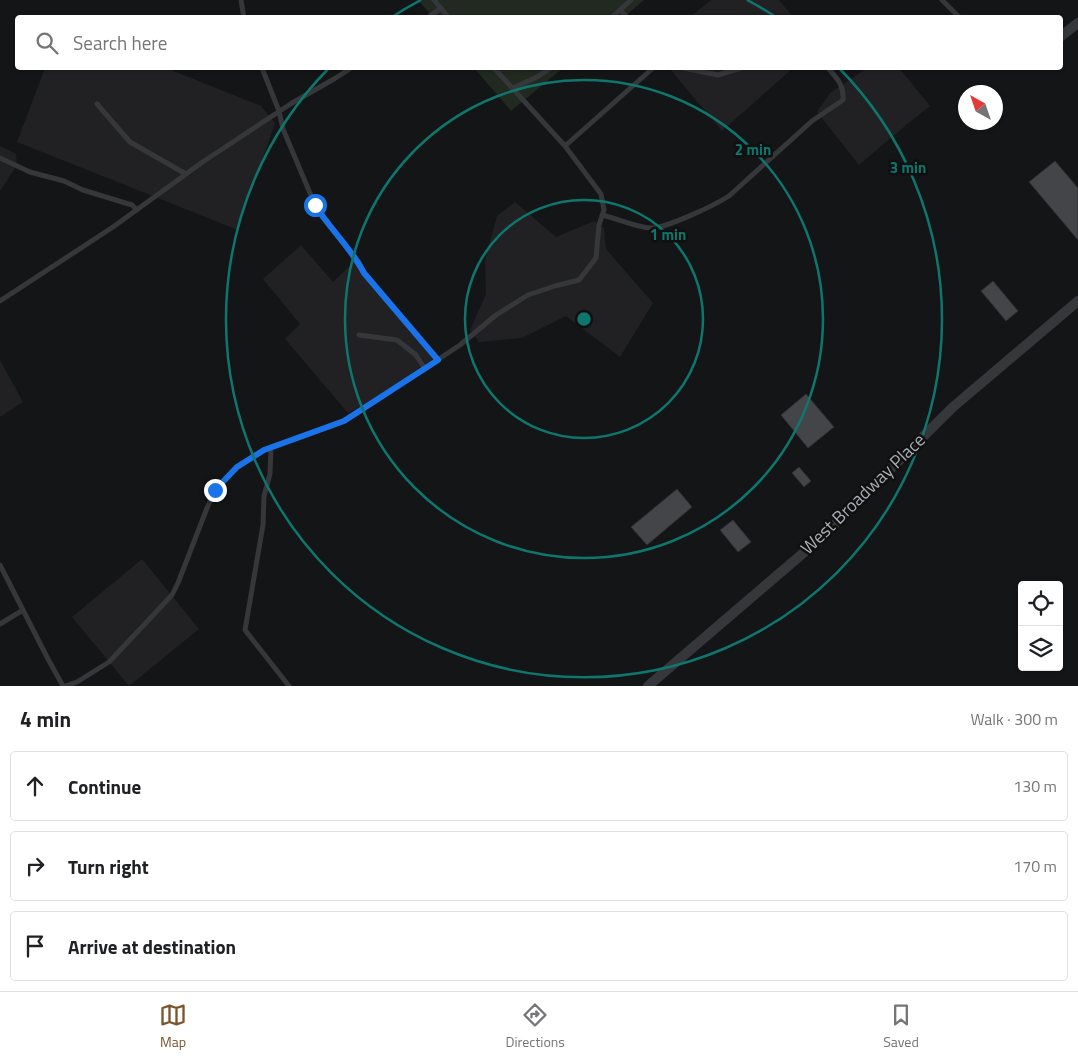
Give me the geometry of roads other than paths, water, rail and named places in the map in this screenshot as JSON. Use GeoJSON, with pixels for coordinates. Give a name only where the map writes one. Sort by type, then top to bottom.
{"type":"FeatureCollection","features":[{"type":"Feature","properties":{"kind":"street"},"geometry":{"type":"LineString","coordinates":[[1063,35],[1078,23]]}},
{"type":"Feature","properties":{"kind":"street","name":"West Broadway Place"},"geometry":{"type":"LineString","coordinates":[[648,686],[822,537],[953,407],[1078,301]]}},
{"type":"Feature","properties":{"kind":"lane"},"geometry":{"type":"LineString","coordinates":[[241,0],[244,15]]}},
{"type":"Feature","properties":{"kind":"lane"},"geometry":{"type":"LineString","coordinates":[[434,0],[447,15]]}},
{"type":"Feature","properties":{"kind":"lane"},"geometry":{"type":"LineString","coordinates":[[614,15],[631,0]]}},
{"type":"Feature","properties":{"kind":"lane"},"geometry":{"type":"LineString","coordinates":[[942,0],[957,15]]}},
{"type":"Feature","properties":{"kind":"lane"},"geometry":{"type":"LineString","coordinates":[[431,15],[441,8]]}},
{"type":"Feature","properties":{"kind":"lane"},"geometry":{"type":"LineString","coordinates":[[620,10],[625,15]]}},
{"type":"Feature","properties":{"kind":"lane"},"geometry":{"type":"LineString","coordinates":[[263,70],[279,111],[283,129],[315,205],[323,218],[359,262],[364,273],[438,360]]}},
{"type":"Feature","properties":{"kind":"lane"},"geometry":{"type":"LineString","coordinates":[[0,301],[113,227],[186,174],[279,111],[348,70]]}},
{"type":"Feature","properties":{"kind":"lane"},"geometry":{"type":"LineString","coordinates":[[0,565],[64,686],[77,682],[109,662],[172,595],[215,490],[237,467],[264,450],[344,421],[460,345],[496,315],[528,295],[580,280],[596,258],[599,225],[604,210],[601,194],[565,146],[496,70]]}},
{"type":"Feature","properties":{"kind":"lane"},"geometry":{"type":"LineString","coordinates":[[513,88],[548,70]]}},
{"type":"Feature","properties":{"kind":"lane"},"geometry":{"type":"LineString","coordinates":[[565,146],[651,70]]}},
{"type":"Feature","properties":{"kind":"lane"},"geometry":{"type":"LineString","coordinates":[[693,70],[718,75],[734,70]]}},
{"type":"Feature","properties":{"kind":"lane"},"geometry":{"type":"LineString","coordinates":[[602,215],[652,228],[670,223],[730,196],[812,121],[843,100],[844,91],[830,70]]}},
{"type":"Feature","properties":{"kind":"lane"},"geometry":{"type":"LineString","coordinates":[[97,104],[130,142],[186,174]]}},
{"type":"Feature","properties":{"kind":"lane"},"geometry":{"type":"LineString","coordinates":[[0,158],[30,172],[64,180],[83,190],[132,204],[137,210]]}},
{"type":"Feature","properties":{"kind":"lane"},"geometry":{"type":"LineString","coordinates":[[359,335],[397,340],[416,355],[425,368]]}},
{"type":"Feature","properties":{"kind":"lane"},"geometry":{"type":"LineString","coordinates":[[271,447],[270,474],[264,496],[263,525],[245,630],[289,686]]}},
{"type":"Feature","properties":{"kind":"lane"},"geometry":{"type":"LineString","coordinates":[[0,624],[23,610]]}}]}
